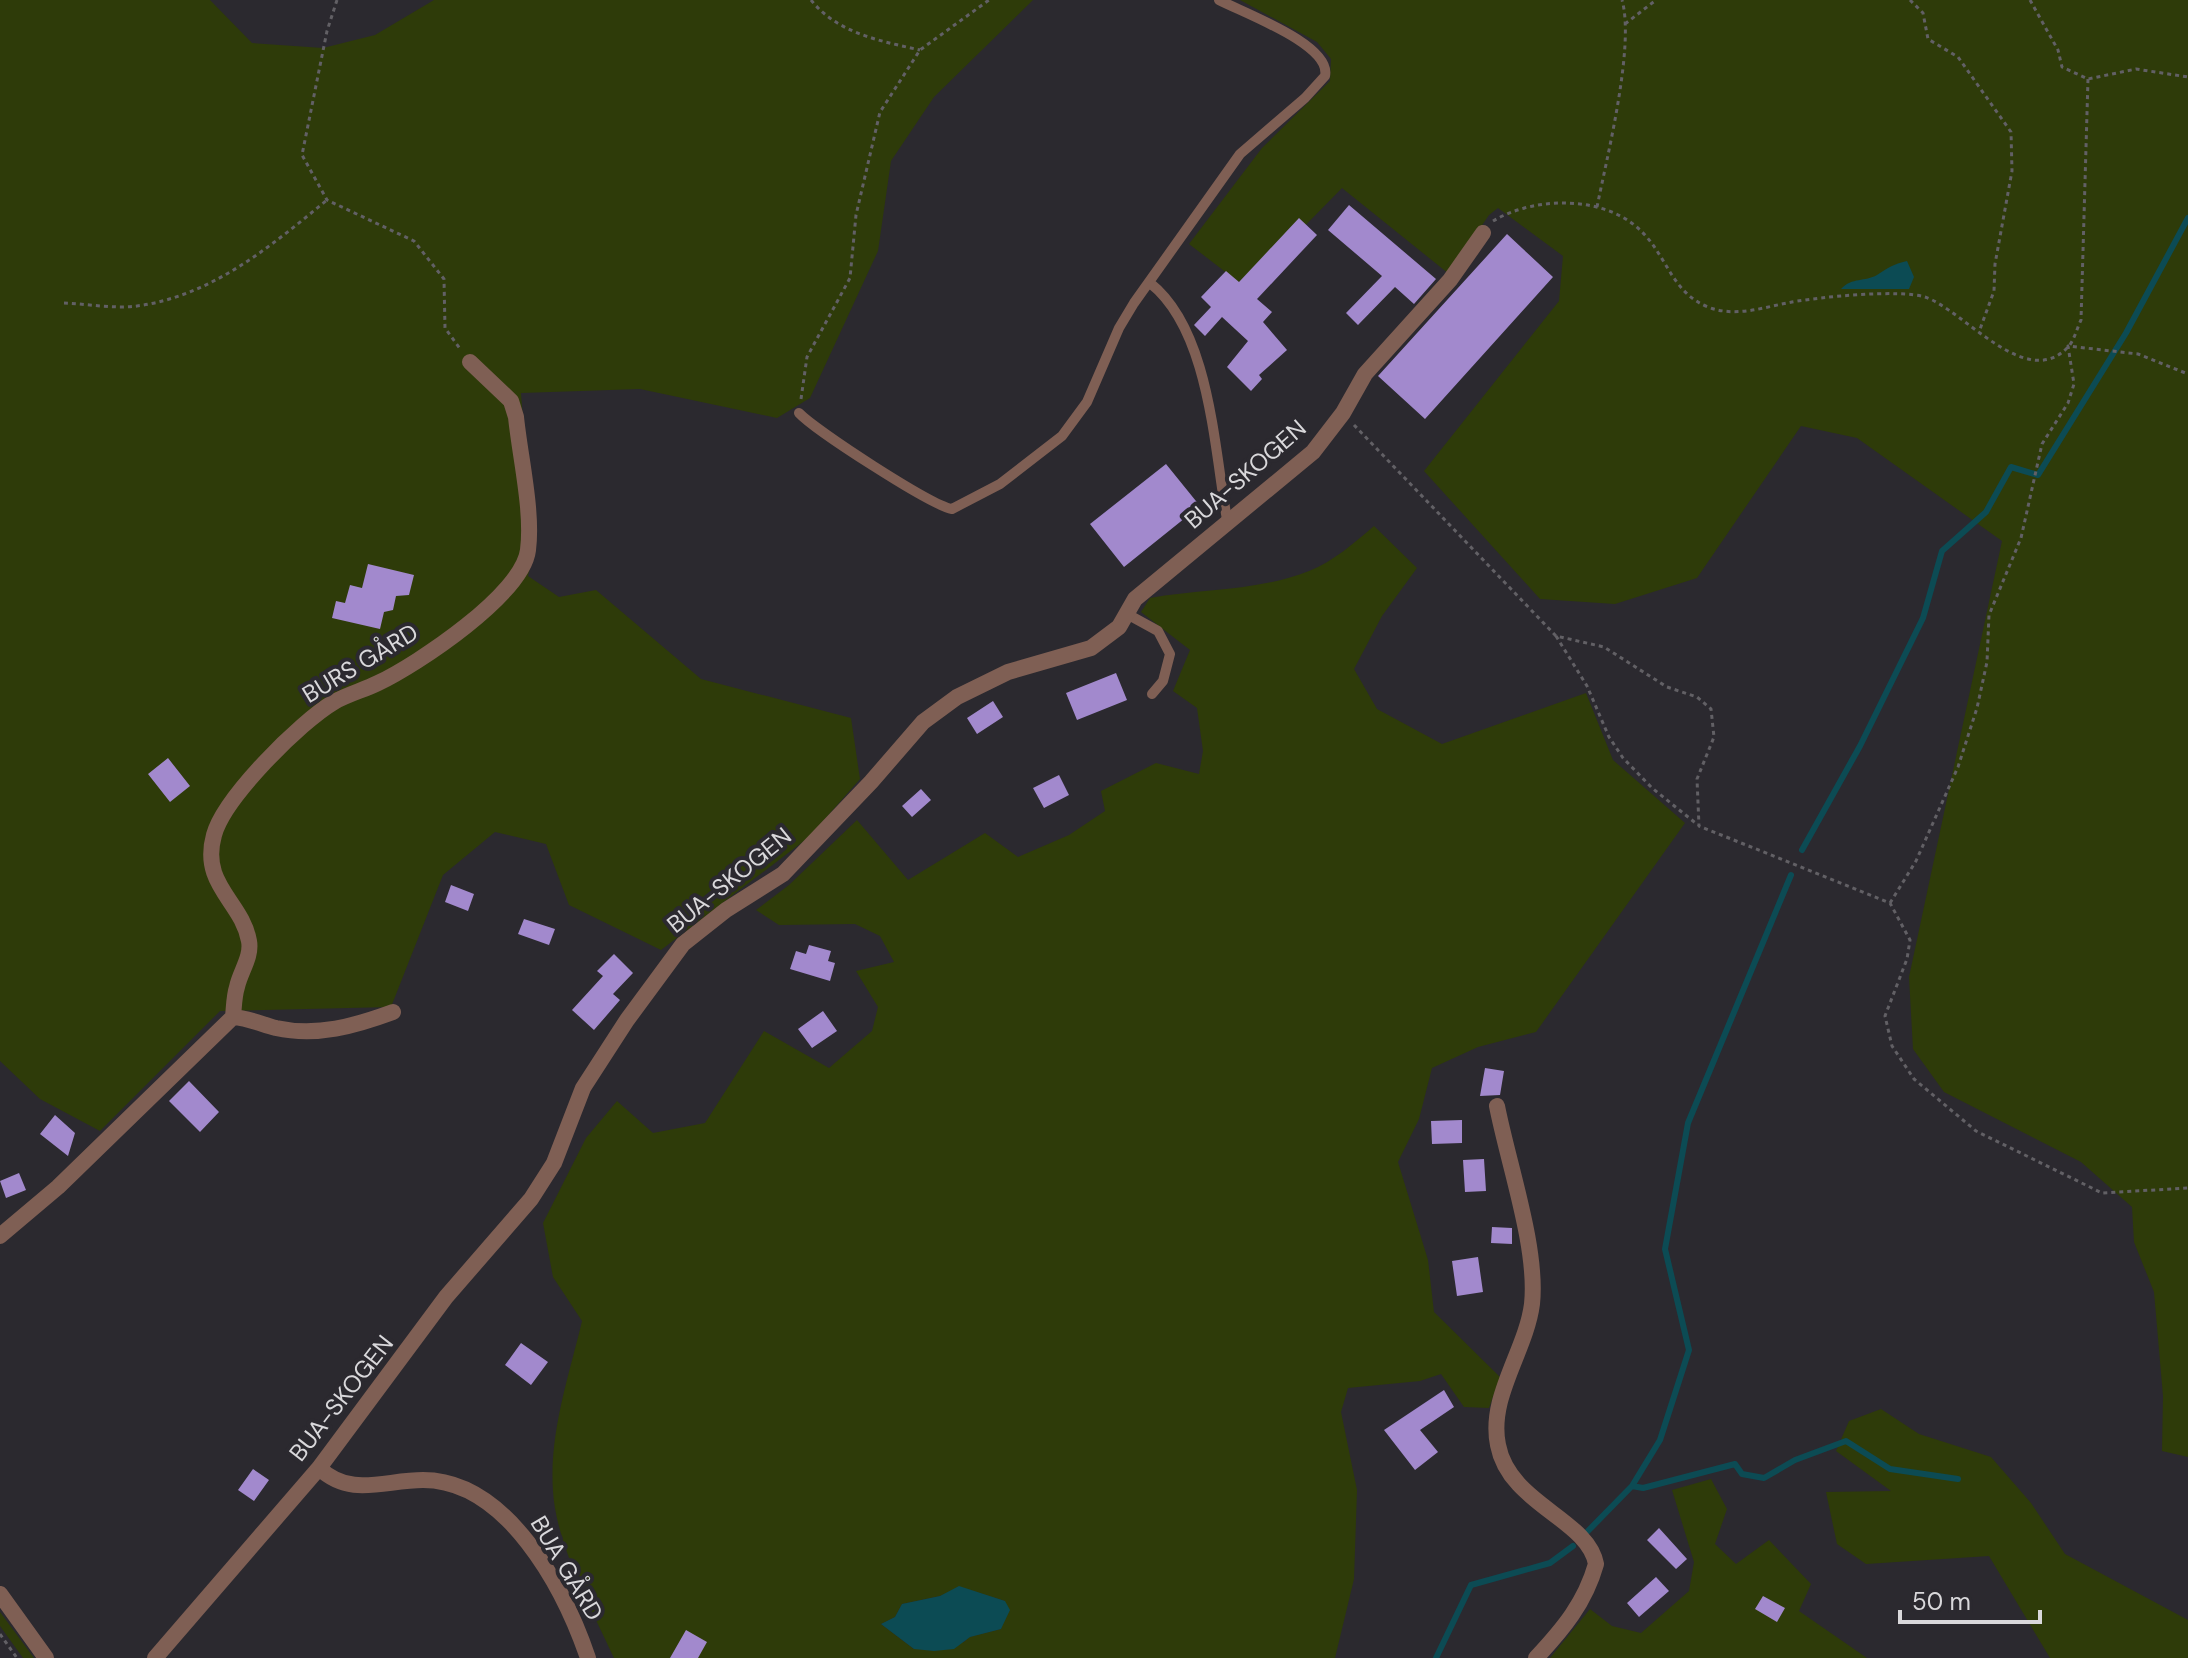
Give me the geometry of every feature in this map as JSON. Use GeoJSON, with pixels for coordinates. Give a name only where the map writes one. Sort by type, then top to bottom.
{"type":"FeatureCollection","features":[{"type":"Feature","properties":{"kind":"street","name":"BUA-SKOGEN"},"geometry":{"type":"LineString","coordinates":[[155,1658],[319,1468],[446,1297],[531,1199],[554,1163],[583,1088],[627,1020],[683,944],[726,910],[783,874],[871,782],[923,722],[957,697],[1008,672],[1091,648],[1119,627],[1135,599],[1313,452],[1343,413],[1365,374],[1450,280],[1483,233]]}},
{"type":"Feature","properties":{"kind":"street","name":"BURS GÅRD"},"geometry":{"type":"LineString","coordinates":[[233,1017],[237,986],[250,941],[218,886],[211,862],[214,836],[224,812],[252,776],[333,702],[381,682],[419,658],[486,609],[521,573],[528,551],[528,528],[516,417],[511,401],[470,362]]}},
{"type":"Feature","properties":{"kind":"street"},"geometry":{"type":"LineString","coordinates":[[0,1236],[58,1187],[233,1017],[278,1028],[323,1031],[349,1028],[393,1012]]}},
{"type":"Feature","properties":{"kind":"street"},"geometry":{"type":"LineString","coordinates":[[1497,1106],[1531,1266],[1532,1303],[1497,1423],[1497,1444],[1508,1470],[1521,1487],[1541,1508],[1584,1539],[1596,1564],[1590,1585],[1568,1624],[1536,1658]]}},
{"type":"Feature","properties":{"kind":"street","name":"BUA GÅRD"},"geometry":{"type":"LineString","coordinates":[[319,1468],[331,1479],[358,1487],[423,1480],[454,1484],[484,1496],[505,1513],[532,1551],[567,1607],[588,1658]]}},
{"type":"Feature","properties":{"kind":"street"},"geometry":{"type":"LineString","coordinates":[[0,1594],[46,1658]]}},
{"type":"Feature","properties":{"kind":"lane"},"geometry":{"type":"LineString","coordinates":[[799,413],[938,505],[957,507],[1024,468],[1069,429],[1087,402],[1119,328],[1240,154],[1305,98],[1325,76],[1325,64],[1314,49],[1219,0]]}},
{"type":"Feature","properties":{"kind":"lane"},"geometry":{"type":"LineString","coordinates":[[1150,283],[1173,304],[1206,391],[1228,525]]}},
{"type":"Feature","properties":{"kind":"lane"},"geometry":{"type":"LineString","coordinates":[[1127,614],[1158,631],[1170,654],[1163,681],[1152,694]]}},
{"type":"Feature","properties":{"kind":"path"},"geometry":{"type":"LineString","coordinates":[[337,0],[327,31],[302,155],[327,200],[414,241],[444,279],[445,328],[470,362]]}},
{"type":"Feature","properties":{"kind":"path"},"geometry":{"type":"LineString","coordinates":[[811,0],[824,17],[871,39],[920,50]]}},
{"type":"Feature","properties":{"kind":"path"},"geometry":{"type":"LineString","coordinates":[[799,413],[807,357],[850,278],[856,215],[880,112],[920,50],[989,0]]}},
{"type":"Feature","properties":{"kind":"path"},"geometry":{"type":"LineString","coordinates":[[1597,207],[1618,98],[1625,24],[1622,0]]}},
{"type":"Feature","properties":{"kind":"path"},"geometry":{"type":"LineString","coordinates":[[1625,24],[1656,0]]}},
{"type":"Feature","properties":{"kind":"path"},"geometry":{"type":"LineString","coordinates":[[1910,0],[1923,13],[1928,39],[1958,57],[2011,132],[2012,171],[1995,264],[1994,291],[1979,332]]}},
{"type":"Feature","properties":{"kind":"path"},"geometry":{"type":"LineString","coordinates":[[2030,0],[2058,50],[2062,67],[2088,79],[2136,69],[2188,77]]}},
{"type":"Feature","properties":{"kind":"path"},"geometry":{"type":"LineString","coordinates":[[1483,233],[1504,215],[1532,206],[1573,204],[1597,207],[1625,219],[1642,231],[1681,290],[1706,307],[1743,312],[1804,300],[1905,294],[1923,296],[1950,308],[2008,354],[2025,358],[2056,355],[2068,346],[2081,320],[2088,79]]}},
{"type":"Feature","properties":{"kind":"path"},"geometry":{"type":"LineString","coordinates":[[64,303],[136,306],[191,294],[266,250],[327,200]]}},
{"type":"Feature","properties":{"kind":"path"},"geometry":{"type":"LineString","coordinates":[[2068,346],[2138,354],[2188,374]]}},
{"type":"Feature","properties":{"kind":"path"},"geometry":{"type":"LineString","coordinates":[[1890,903],[1916,861],[1958,767],[1977,708],[1987,662],[1989,615],[2021,538],[2042,444],[2068,403],[2074,384],[2068,346]]}},
{"type":"Feature","properties":{"kind":"path"},"geometry":{"type":"LineString","coordinates":[[1343,413],[1556,636],[1587,686],[1609,737],[1623,758],[1652,788],[1699,826],[1890,903],[1910,940],[1907,959],[1885,1016],[1892,1046],[1914,1079],[1976,1131],[2102,1193],[2188,1188]]}},
{"type":"Feature","properties":{"kind":"path"},"geometry":{"type":"LineString","coordinates":[[1556,636],[1604,647],[1667,687],[1697,697],[1711,709],[1714,737],[1697,779],[1699,826]]}},
{"type":"Feature","properties":{"kind":"path"},"geometry":{"type":"LineString","coordinates":[[0,1634],[17,1658]]}},
{"type":"Feature","properties":{"kind":"green space"},"geometry":{"type":"Polygon","coordinates":[[[0,0],[210,0],[252,43],[323,48],[375,35],[434,0],[1033,0],[934,97],[891,161],[878,251],[810,398],[777,418],[640,389],[521,393],[533,555],[528,576],[559,597],[596,590],[701,679],[851,718],[860,779],[809,837],[661,950],[569,905],[546,844],[495,832],[443,875],[391,1007],[220,1011],[100,1131],[40,1099],[0,1061],[0,0]]]}},
{"type":"Feature","properties":{"kind":"green space"},"geometry":{"type":"Polygon","coordinates":[[[1240,0],[2188,0],[2188,1457],[2162,1451],[2163,1396],[2154,1292],[2134,1242],[2132,1207],[2081,1162],[1944,1092],[1913,1049],[1909,977],[2002,541],[1857,438],[1801,426],[1697,578],[1615,604],[1540,599],[1424,471],[1559,301],[1563,256],[1498,208],[1489,215],[1449,274],[1342,188],[1245,287],[1189,244],[1262,148],[1330,81],[1331,59],[1317,42],[1240,0]]]}},
{"type":"Feature","properties":{"kind":"green space"},"geometry":{"type":"Polygon","coordinates":[[[1374,526],[1417,568],[1382,616],[1354,669],[1377,709],[1442,744],[1586,693],[1613,760],[1685,823],[1536,1032],[1478,1047],[1432,1068],[1419,1119],[1398,1162],[1428,1260],[1434,1312],[1500,1377],[1489,1408],[1464,1407],[1441,1374],[1420,1381],[1348,1388],[1341,1412],[1357,1490],[1354,1579],[1335,1658],[614,1658],[568,1554],[553,1491],[557,1426],[582,1321],[553,1277],[543,1223],[586,1138],[617,1101],[653,1133],[705,1123],[764,1031],[829,1068],[872,1031],[878,1007],[856,971],[894,962],[880,936],[855,924],[779,925],[756,910],[789,885],[857,820],[908,880],[985,833],[1018,857],[1069,835],[1105,811],[1101,791],[1156,763],[1199,774],[1203,751],[1197,708],[1173,691],[1190,650],[1141,612],[1150,598],[1251,586],[1290,578],[1327,562],[1374,526]],[[960,1587],[940,1596],[902,1604],[895,1617],[881,1624],[914,1649],[964,1642],[969,1637],[1001,1629],[1005,1601],[960,1587]]]}},
{"type":"Feature","properties":{"kind":"green space"},"geometry":{"type":"Polygon","coordinates":[[[1881,1409],[1919,1434],[1991,1457],[2031,1503],[2065,1554],[2188,1620],[2188,1658],[2050,1658],[1989,1556],[1866,1564],[1837,1544],[1826,1492],[1891,1491],[1836,1451],[1849,1421],[1881,1409]]]}},
{"type":"Feature","properties":{"kind":"green space"},"geometry":{"type":"Polygon","coordinates":[[[1711,1479],[1727,1509],[1715,1544],[1736,1564],[1769,1540],[1811,1584],[1799,1611],[1867,1658],[1550,1658],[1590,1609],[1612,1626],[1641,1633],[1689,1591],[1694,1562],[1672,1490],[1711,1479]]]}},
{"type":"Feature","properties":{"kind":"green space"},"geometry":{"type":"Polygon","coordinates":[[[0,1612],[34,1658],[23,1658],[0,1626],[0,1612]]]}},
{"type":"Feature","properties":{"kind":"water"},"geometry":{"type":"Polygon","coordinates":[[[1907,261],[1914,277],[1909,289],[1841,289],[1850,283],[1907,261]]]}},
{"type":"Feature","properties":{"kind":"water"},"geometry":{"type":"Polygon","coordinates":[[[959,1586],[1005,1601],[1010,1610],[1001,1629],[970,1637],[954,1649],[934,1651],[914,1649],[881,1624],[895,1617],[902,1604],[940,1596],[959,1586]]]}},
{"type":"Feature","properties":{"kind":"building"},"geometry":{"type":"Polygon","coordinates":[[[1349,205],[1436,279],[1414,304],[1395,287],[1358,325],[1346,313],[1382,276],[1328,230],[1349,205]]]}},
{"type":"Feature","properties":{"kind":"building"},"geometry":{"type":"Polygon","coordinates":[[[1299,218],[1317,235],[1257,299],[1272,312],[1263,322],[1287,350],[1259,375],[1262,379],[1251,391],[1227,367],[1248,341],[1222,317],[1205,336],[1194,325],[1211,307],[1201,297],[1226,271],[1239,282],[1299,218]]]}},
{"type":"Feature","properties":{"kind":"building"},"geometry":{"type":"Polygon","coordinates":[[[1507,234],[1553,277],[1425,419],[1378,376],[1507,234]]]}},
{"type":"Feature","properties":{"kind":"building"},"geometry":{"type":"Polygon","coordinates":[[[1166,464],[1200,506],[1124,567],[1090,524],[1166,464]]]}},
{"type":"Feature","properties":{"kind":"building"},"geometry":{"type":"Polygon","coordinates":[[[368,564],[414,575],[409,595],[396,596],[393,610],[384,612],[380,629],[332,618],[336,601],[345,603],[350,585],[362,588],[368,564]]]}},
{"type":"Feature","properties":{"kind":"building"},"geometry":{"type":"Polygon","coordinates":[[[1116,673],[1127,700],[1077,720],[1066,693],[1116,673]]]}},
{"type":"Feature","properties":{"kind":"building"},"geometry":{"type":"Polygon","coordinates":[[[993,701],[1003,717],[977,734],[967,718],[993,701]]]}},
{"type":"Feature","properties":{"kind":"building"},"geometry":{"type":"Polygon","coordinates":[[[168,758],[190,786],[170,802],[148,774],[168,758]]]}},
{"type":"Feature","properties":{"kind":"building"},"geometry":{"type":"Polygon","coordinates":[[[1059,775],[1069,795],[1044,808],[1033,788],[1059,775]]]}},
{"type":"Feature","properties":{"kind":"building"},"geometry":{"type":"Polygon","coordinates":[[[921,789],[931,800],[912,817],[902,806],[921,789]]]}},
{"type":"Feature","properties":{"kind":"building"},"geometry":{"type":"Polygon","coordinates":[[[451,885],[474,894],[468,911],[445,902],[451,885]]]}},
{"type":"Feature","properties":{"kind":"building"},"geometry":{"type":"Polygon","coordinates":[[[524,919],[555,929],[549,945],[518,934],[524,919]]]}},
{"type":"Feature","properties":{"kind":"building"},"geometry":{"type":"Polygon","coordinates":[[[809,945],[831,951],[828,961],[835,963],[830,981],[790,969],[796,951],[806,954],[809,945]]]}},
{"type":"Feature","properties":{"kind":"building"},"geometry":{"type":"Polygon","coordinates":[[[614,954],[633,973],[613,994],[620,1000],[594,1030],[572,1010],[603,976],[597,971],[614,954]]]}},
{"type":"Feature","properties":{"kind":"building"},"geometry":{"type":"Polygon","coordinates":[[[823,1011],[837,1031],[812,1048],[798,1029],[823,1011]]]}},
{"type":"Feature","properties":{"kind":"building"},"geometry":{"type":"Polygon","coordinates":[[[1485,1068],[1504,1071],[1500,1095],[1480,1096],[1485,1068]]]}},
{"type":"Feature","properties":{"kind":"building"},"geometry":{"type":"Polygon","coordinates":[[[189,1081],[219,1112],[200,1132],[169,1101],[189,1081]]]}},
{"type":"Feature","properties":{"kind":"building"},"geometry":{"type":"Polygon","coordinates":[[[55,1115],[75,1133],[68,1156],[40,1134],[55,1115]]]}},
{"type":"Feature","properties":{"kind":"building"},"geometry":{"type":"Polygon","coordinates":[[[1462,1120],[1462,1143],[1432,1144],[1431,1121],[1462,1120]]]}},
{"type":"Feature","properties":{"kind":"building"},"geometry":{"type":"Polygon","coordinates":[[[1484,1159],[1486,1191],[1465,1192],[1463,1160],[1484,1159]]]}},
{"type":"Feature","properties":{"kind":"building"},"geometry":{"type":"Polygon","coordinates":[[[19,1173],[26,1190],[6,1198],[0,1181],[19,1173]]]}},
{"type":"Feature","properties":{"kind":"building"},"geometry":{"type":"Polygon","coordinates":[[[1492,1227],[1512,1228],[1512,1244],[1491,1243],[1492,1227]]]}},
{"type":"Feature","properties":{"kind":"building"},"geometry":{"type":"Polygon","coordinates":[[[1478,1257],[1483,1292],[1457,1296],[1452,1261],[1478,1257]]]}},
{"type":"Feature","properties":{"kind":"building"},"geometry":{"type":"Polygon","coordinates":[[[521,1343],[548,1362],[531,1385],[505,1365],[521,1343]]]}},
{"type":"Feature","properties":{"kind":"building"},"geometry":{"type":"Polygon","coordinates":[[[1444,1390],[1454,1407],[1420,1430],[1438,1452],[1415,1470],[1384,1430],[1444,1390]]]}},
{"type":"Feature","properties":{"kind":"building"},"geometry":{"type":"Polygon","coordinates":[[[253,1469],[269,1480],[254,1501],[238,1490],[253,1469]]]}},
{"type":"Feature","properties":{"kind":"building"},"geometry":{"type":"Polygon","coordinates":[[[1659,1528],[1687,1559],[1676,1569],[1647,1540],[1659,1528]]]}},
{"type":"Feature","properties":{"kind":"building"},"geometry":{"type":"Polygon","coordinates":[[[1656,1577],[1669,1591],[1639,1617],[1627,1603],[1656,1577]]]}},
{"type":"Feature","properties":{"kind":"building"},"geometry":{"type":"Polygon","coordinates":[[[1763,1596],[1785,1608],[1777,1622],[1755,1609],[1763,1596]]]}},
{"type":"Feature","properties":{"kind":"building"},"geometry":{"type":"Polygon","coordinates":[[[686,1630],[707,1642],[698,1658],[670,1658],[686,1630]]]}},
{"type":"Feature","properties":{"kind":"waterway"},"geometry":{"type":"LineString","coordinates":[[1802,850],[1860,746],[1923,618],[1942,551],[1986,512],[2011,467],[2038,475],[2126,333],[2188,218]]}},
{"type":"Feature","properties":{"kind":"waterway"},"geometry":{"type":"LineString","coordinates":[[1632,1486],[1660,1440],[1689,1350],[1665,1249],[1688,1123],[1791,875]]}},
{"type":"Feature","properties":{"kind":"waterway"},"geometry":{"type":"LineString","coordinates":[[1584,1535],[1632,1486],[1643,1488],[1735,1464],[1742,1474],[1764,1478],[1795,1460],[1846,1441],[1890,1469],[1958,1479]]}},
{"type":"Feature","properties":{"kind":"waterway"},"geometry":{"type":"LineString","coordinates":[[1436,1658],[1471,1585],[1550,1563],[1573,1546]]}}]}
